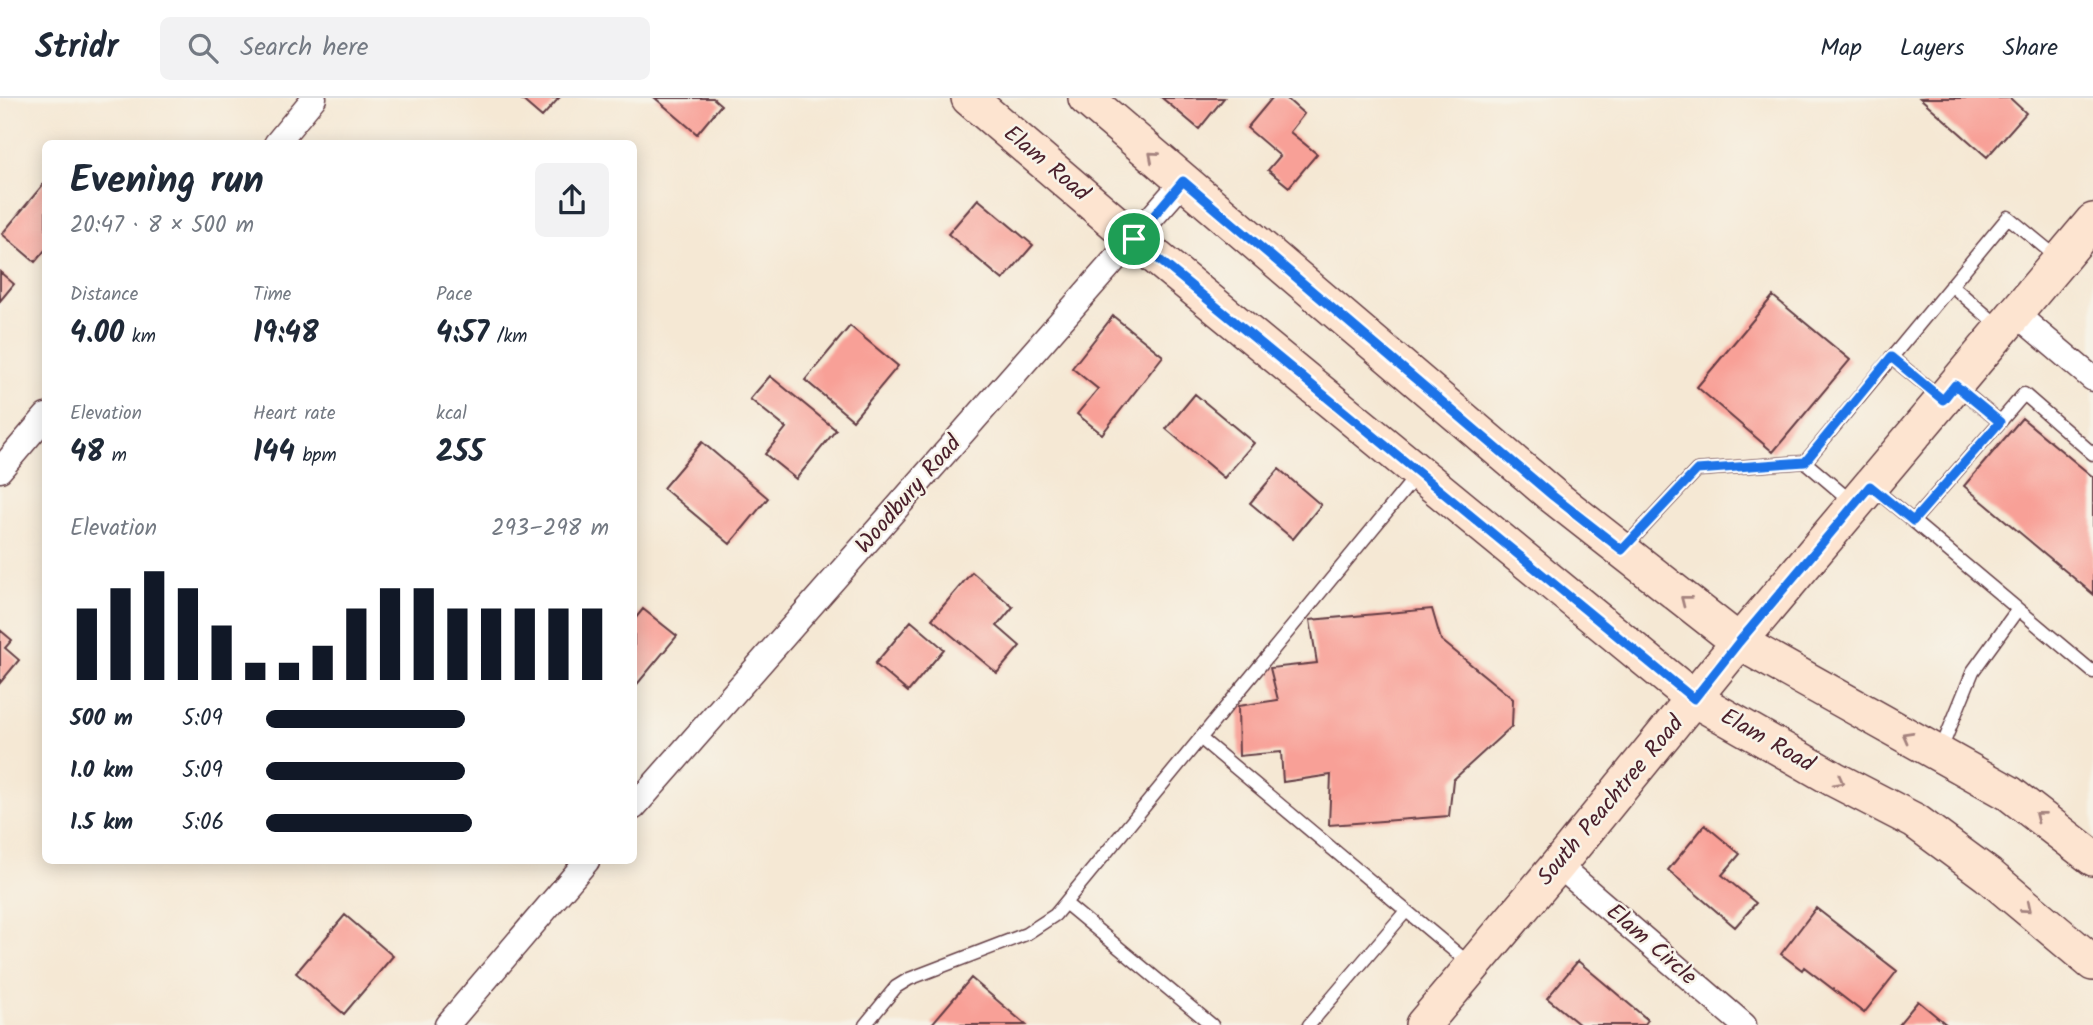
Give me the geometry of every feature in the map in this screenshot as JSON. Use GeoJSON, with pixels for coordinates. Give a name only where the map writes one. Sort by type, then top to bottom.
{"type":"FeatureCollection","features":[{"type":"Feature","properties":{"kind":"main road","name":"Elam Road"},"geometry":{"type":"LineString","coordinates":[[969,98],[1134,239],[1694,699],[1834,779],[1915,821],[1988,876],[2093,963]]}},
{"type":"Feature","properties":{"kind":"main road"},"geometry":{"type":"LineString","coordinates":[[1086,98],[1543,487],[1739,642],[2009,793],[2093,859]]}},
{"type":"Feature","properties":{"kind":"main road","name":"South Peachtree Road"},"geometry":{"type":"LineString","coordinates":[[1423,1025],[1558,865],[1739,642],[2093,221]]}},
{"type":"Feature","properties":{"kind":"street"},"geometry":{"type":"LineString","coordinates":[[279,140],[314,98]]}},
{"type":"Feature","properties":{"kind":"street","name":"Woodbury Road"},"geometry":{"type":"LineString","coordinates":[[637,804],[1183,181]]}},
{"type":"Feature","properties":{"kind":"street"},"geometry":{"type":"LineString","coordinates":[[2009,321],[2093,379]]}},
{"type":"Feature","properties":{"kind":"street"},"geometry":{"type":"LineString","coordinates":[[0,470],[42,421]]}},
{"type":"Feature","properties":{"kind":"street"},"geometry":{"type":"LineString","coordinates":[[447,1025],[584,864]]}},
{"type":"Feature","properties":{"kind":"street","name":"Elam Circle"},"geometry":{"type":"LineString","coordinates":[[1558,865],[1744,1025]]}},
{"type":"Feature","properties":{"kind":"lane"},"geometry":{"type":"LineString","coordinates":[[1805,462],[2008,217],[2060,260]]}},
{"type":"Feature","properties":{"kind":"lane"},"geometry":{"type":"LineString","coordinates":[[1951,285],[2009,321]]}},
{"type":"Feature","properties":{"kind":"lane"},"geometry":{"type":"LineString","coordinates":[[1891,357],[2000,422]]}},
{"type":"Feature","properties":{"kind":"lane"},"geometry":{"type":"LineString","coordinates":[[1913,521],[2024,394],[2093,454]]}},
{"type":"Feature","properties":{"kind":"lane"},"geometry":{"type":"LineString","coordinates":[[1622,550],[1697,470],[1805,462],[1913,521],[2093,672]]}},
{"type":"Feature","properties":{"kind":"lane"},"geometry":{"type":"LineString","coordinates":[[865,1025],[896,987],[909,979],[1026,934],[1055,915],[1419,473]]}},
{"type":"Feature","properties":{"kind":"lane"},"geometry":{"type":"LineString","coordinates":[[1939,754],[1973,671],[2018,609]]}},
{"type":"Feature","properties":{"kind":"lane"},"geometry":{"type":"LineString","coordinates":[[1200,738],[1472,966]]}},
{"type":"Feature","properties":{"kind":"lane"},"geometry":{"type":"LineString","coordinates":[[1065,903],[1213,1025]]}},
{"type":"Feature","properties":{"kind":"lane"},"geometry":{"type":"LineString","coordinates":[[1309,1025],[1406,911]]}},
{"type":"Feature","properties":{"kind":"building"},"geometry":{"type":"Polygon","coordinates":[[[520,98],[559,98],[542,117],[520,98]]]}},
{"type":"Feature","properties":{"kind":"building"},"geometry":{"type":"Polygon","coordinates":[[[655,98],[713,98],[721,105],[697,134],[655,98]]]}},
{"type":"Feature","properties":{"kind":"building"},"geometry":{"type":"Polygon","coordinates":[[[1162,98],[1224,98],[1199,129],[1162,98]]]}},
{"type":"Feature","properties":{"kind":"building"},"geometry":{"type":"Polygon","coordinates":[[[1272,98],[1286,98],[1304,114],[1290,132],[1317,154],[1289,187],[1268,170],[1280,156],[1247,128],[1272,98]]]}},
{"type":"Feature","properties":{"kind":"building"},"geometry":{"type":"Polygon","coordinates":[[[1920,98],[2010,98],[2026,113],[1987,157],[1920,98]]]}},
{"type":"Feature","properties":{"kind":"building"},"geometry":{"type":"Polygon","coordinates":[[[42,186],[42,254],[35,262],[2,234],[42,186]]]}},
{"type":"Feature","properties":{"kind":"building"},"geometry":{"type":"Polygon","coordinates":[[[978,199],[1033,245],[1003,280],[948,234],[978,199]]]}},
{"type":"Feature","properties":{"kind":"building"},"geometry":{"type":"Polygon","coordinates":[[[0,272],[14,284],[0,301],[0,272]]]}},
{"type":"Feature","properties":{"kind":"building"},"geometry":{"type":"Polygon","coordinates":[[[1773,296],[1850,360],[1773,452],[1697,387],[1773,296]]]}},
{"type":"Feature","properties":{"kind":"building"},"geometry":{"type":"Polygon","coordinates":[[[1113,316],[1163,356],[1102,434],[1077,414],[1098,389],[1072,368],[1113,316]]]}},
{"type":"Feature","properties":{"kind":"building"},"geometry":{"type":"Polygon","coordinates":[[[850,326],[898,366],[853,420],[805,380],[850,326]]]}},
{"type":"Feature","properties":{"kind":"building"},"geometry":{"type":"Polygon","coordinates":[[[770,376],[836,430],[796,479],[765,454],[786,428],[750,399],[770,376]]]}},
{"type":"Feature","properties":{"kind":"building"},"geometry":{"type":"Polygon","coordinates":[[[1195,394],[1254,443],[1224,478],[1166,429],[1195,394]]]}},
{"type":"Feature","properties":{"kind":"building"},"geometry":{"type":"Polygon","coordinates":[[[2022,418],[2093,477],[2093,594],[1964,486],[2022,418]]]}},
{"type":"Feature","properties":{"kind":"building"},"geometry":{"type":"Polygon","coordinates":[[[702,442],[768,498],[730,544],[663,488],[702,442]]]}},
{"type":"Feature","properties":{"kind":"building"},"geometry":{"type":"Polygon","coordinates":[[[1279,469],[1321,505],[1293,539],[1250,503],[1279,469]]]}},
{"type":"Feature","properties":{"kind":"building"},"geometry":{"type":"Polygon","coordinates":[[[972,572],[1013,607],[997,626],[1020,646],[997,673],[932,619],[972,572]]]}},
{"type":"Feature","properties":{"kind":"building"},"geometry":{"type":"Polygon","coordinates":[[[643,609],[677,636],[637,684],[637,616],[643,609]]]}},
{"type":"Feature","properties":{"kind":"building"},"geometry":{"type":"Polygon","coordinates":[[[1432,609],[1441,640],[1513,699],[1512,726],[1453,780],[1449,816],[1329,825],[1331,775],[1283,782],[1281,752],[1239,756],[1238,706],[1278,700],[1270,668],[1317,663],[1310,620],[1432,609]]]}},
{"type":"Feature","properties":{"kind":"building"},"geometry":{"type":"Polygon","coordinates":[[[911,621],[944,649],[908,692],[875,664],[911,621]]]}},
{"type":"Feature","properties":{"kind":"building"},"geometry":{"type":"Polygon","coordinates":[[[0,630],[12,640],[5,648],[19,660],[0,683],[0,630]]]}},
{"type":"Feature","properties":{"kind":"building"},"geometry":{"type":"Polygon","coordinates":[[[1705,825],[1740,854],[1722,875],[1756,903],[1735,927],[1668,870],[1705,825]]]}},
{"type":"Feature","properties":{"kind":"building"},"geometry":{"type":"Polygon","coordinates":[[[1816,908],[1897,971],[1864,1013],[1804,967],[1802,970],[1781,954],[1816,908]]]}},
{"type":"Feature","properties":{"kind":"building"},"geometry":{"type":"Polygon","coordinates":[[[345,915],[393,956],[344,1014],[296,973],[345,915]]]}},
{"type":"Feature","properties":{"kind":"building"},"geometry":{"type":"Polygon","coordinates":[[[1578,961],[1648,1020],[1644,1025],[1580,1025],[1547,998],[1578,961]]]}},
{"type":"Feature","properties":{"kind":"building"},"geometry":{"type":"Polygon","coordinates":[[[971,978],[1026,1025],[931,1025],[971,978]]]}},
{"type":"Feature","properties":{"kind":"building"},"geometry":{"type":"Polygon","coordinates":[[[1918,1001],[1947,1025],[1898,1025],[1918,1001]]]}},
{"type":"Feature","properties":{"kind":"route"},"geometry":{"type":"LineString","coordinates":[[1183,181],[1553,496],[1622,550],[1697,470],[1805,462],[1891,357],[1943,400],[1955,385],[2000,422],[1913,521],[1870,486],[1694,699],[1134,239],[1183,181]]}}]}
